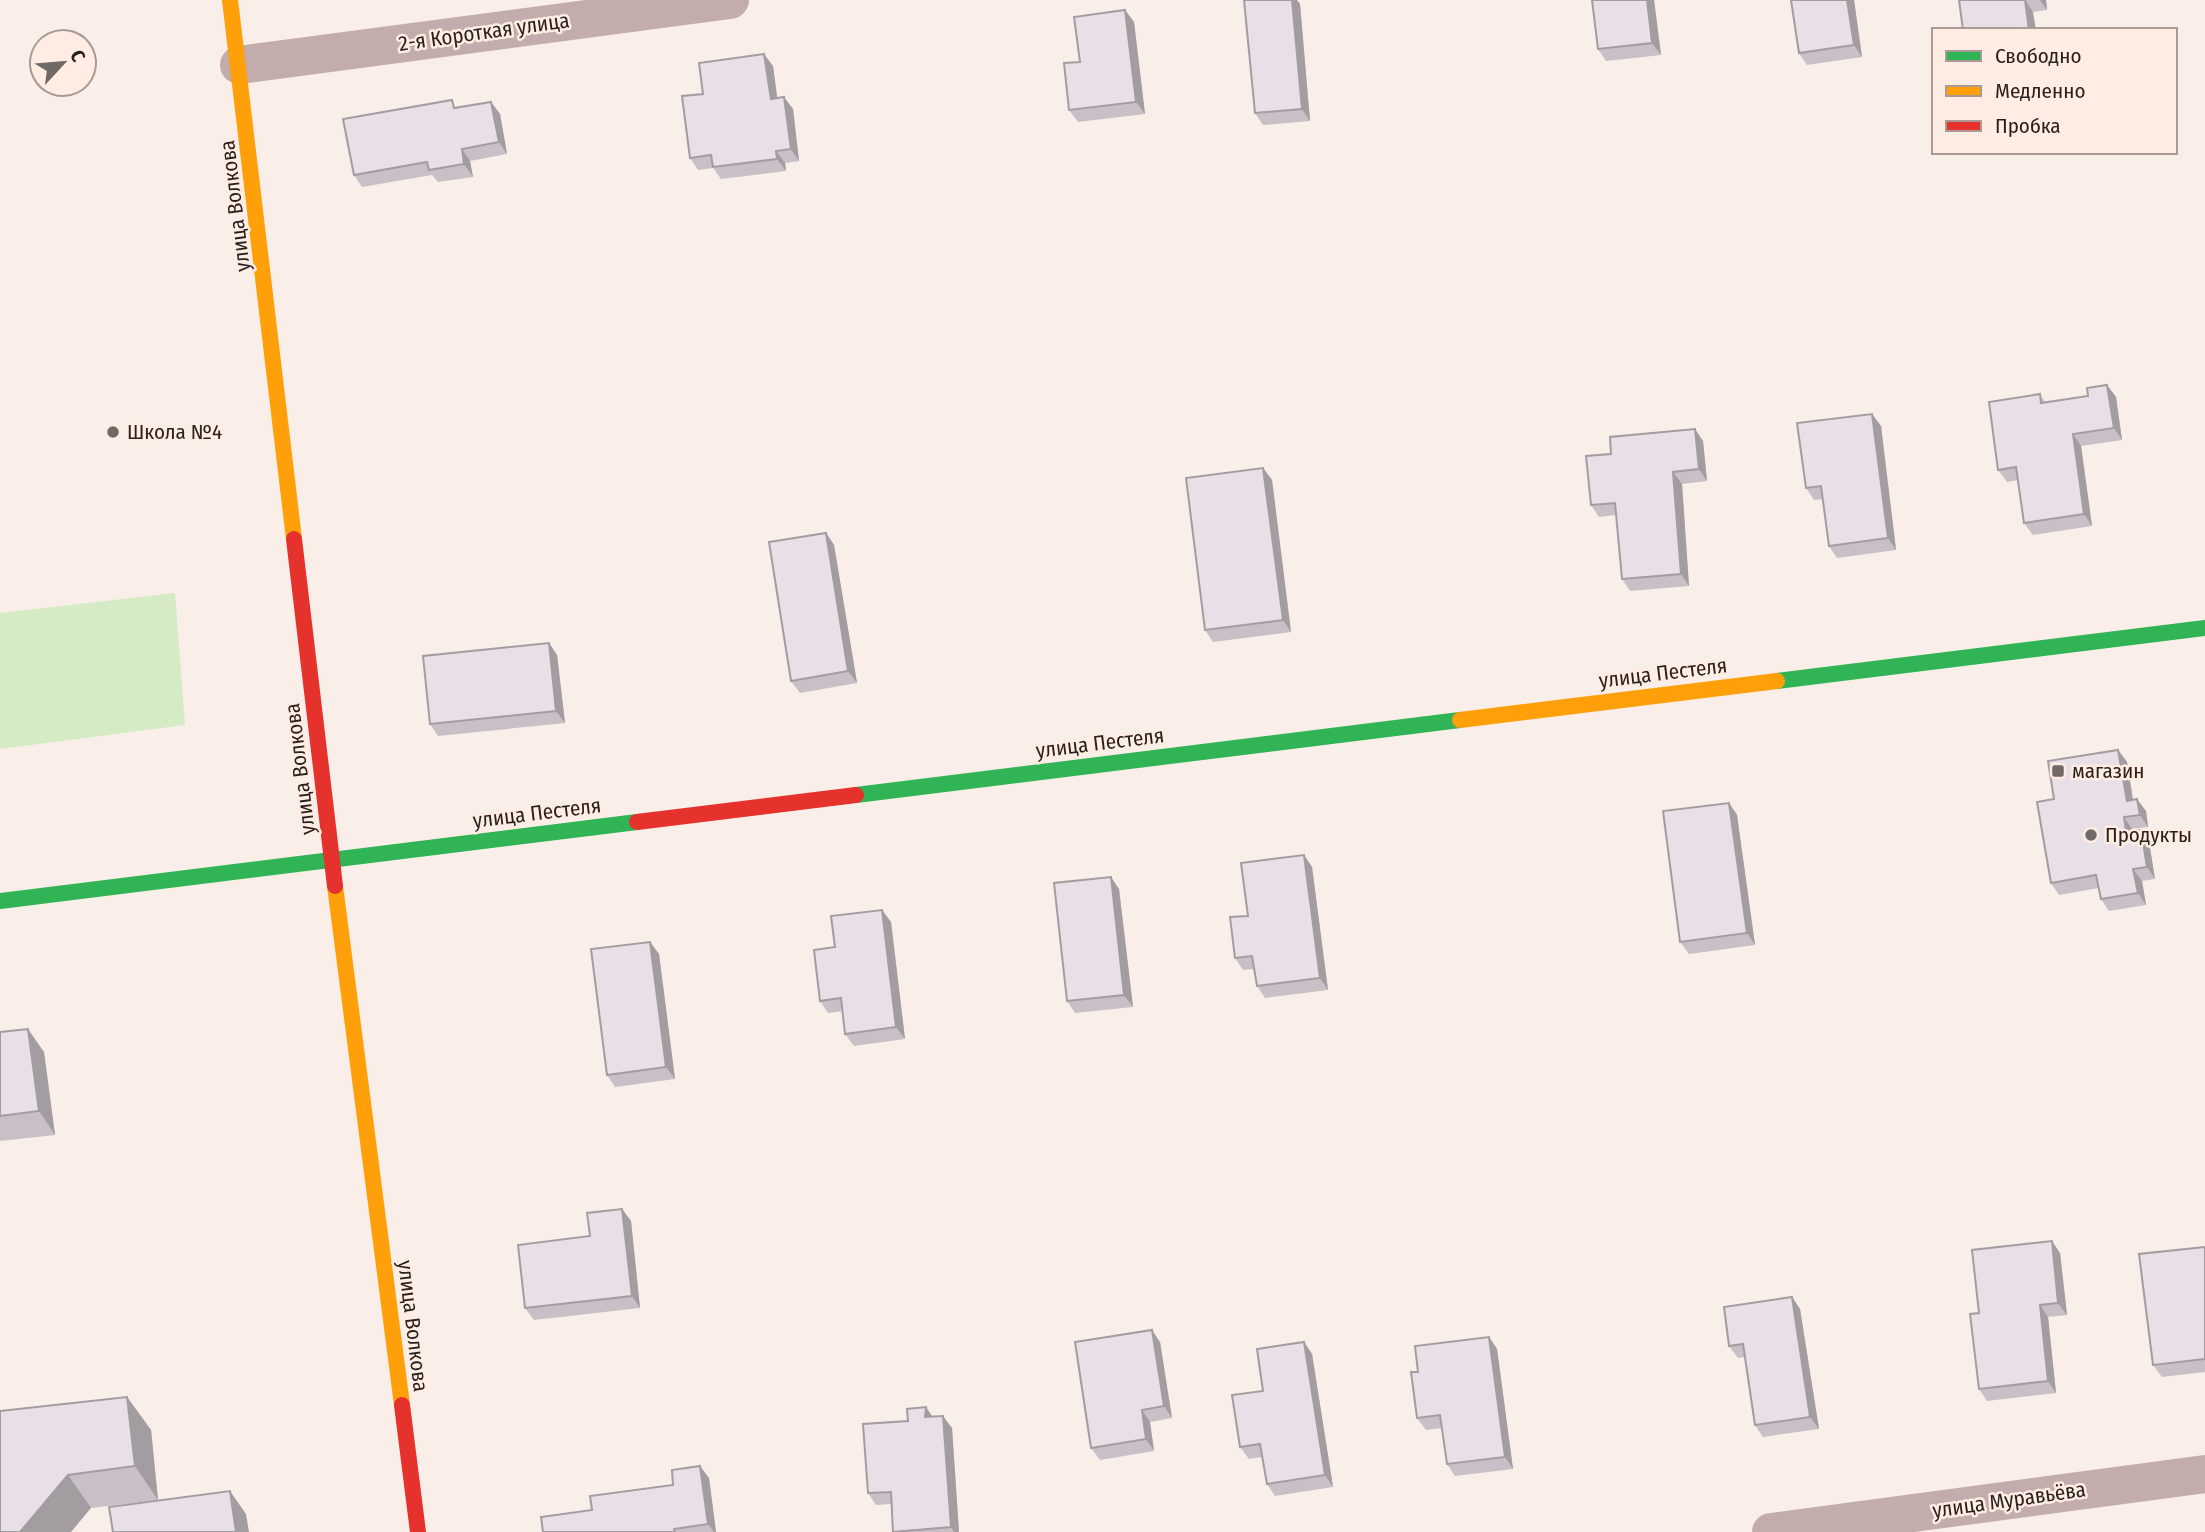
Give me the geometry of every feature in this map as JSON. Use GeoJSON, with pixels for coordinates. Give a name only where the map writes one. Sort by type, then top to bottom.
{"type":"FeatureCollection","features":[{"type":"Feature","properties":{"kind":"street","name":"улица Волкова"},"geometry":{"type":"LineString","coordinates":[[230,0],[332,860],[418,1532]]}},
{"type":"Feature","properties":{"kind":"street","name":"2-я Короткая улица"},"geometry":{"type":"LineString","coordinates":[[239,65],[730,0]]}},
{"type":"Feature","properties":{"kind":"street","name":"улица Пестеля"},"geometry":{"type":"LineString","coordinates":[[0,901],[2205,628]]}},
{"type":"Feature","properties":{"kind":"street","name":"улица Муравьёва"},"geometry":{"type":"LineString","coordinates":[[1771,1532],[2205,1474]]}},
{"type":"Feature","properties":{"kind":"green space"},"geometry":{"type":"Polygon","coordinates":[[[175,593],[185,725],[0,749],[0,613],[175,593]]]}},
{"type":"Feature","properties":{"kind":"building"},"geometry":{"type":"Polygon","coordinates":[[[1244,0],[1292,0],[1302,109],[1255,113],[1244,0]]]}},
{"type":"Feature","properties":{"kind":"building"},"geometry":{"type":"Polygon","coordinates":[[[1592,0],[1647,0],[1652,43],[1598,49],[1592,0]]]}},
{"type":"Feature","properties":{"kind":"building"},"geometry":{"type":"Polygon","coordinates":[[[1791,0],[1847,0],[1854,45],[1799,53],[1791,0]]]}},
{"type":"Feature","properties":{"kind":"building"},"geometry":{"type":"Polygon","coordinates":[[[1959,0],[2025,0],[2029,28],[1963,28],[1959,0]]]}},
{"type":"Feature","properties":{"kind":"building"},"geometry":{"type":"Polygon","coordinates":[[[1125,10],[1136,102],[1069,110],[1064,63],[1080,62],[1074,17],[1125,10]]]}},
{"type":"Feature","properties":{"kind":"building"},"geometry":{"type":"Polygon","coordinates":[[[764,54],[771,99],[784,97],[791,149],[776,151],[777,159],[713,167],[711,155],[690,158],[682,96],[703,94],[699,63],[764,54]]]}},
{"type":"Feature","properties":{"kind":"building"},"geometry":{"type":"Polygon","coordinates":[[[452,100],[454,108],[491,102],[499,142],[462,149],[464,164],[429,170],[427,162],[354,175],[343,119],[452,100]]]}},
{"type":"Feature","properties":{"kind":"building"},"geometry":{"type":"Polygon","coordinates":[[[2107,385],[2114,428],[2073,434],[2084,514],[2024,523],[2016,467],[1998,470],[1989,402],[2040,394],[2041,403],[2088,396],[2087,388],[2107,385]]]}},
{"type":"Feature","properties":{"kind":"building"},"geometry":{"type":"Polygon","coordinates":[[[1872,414],[1888,538],[1829,546],[1821,486],[1806,488],[1797,423],[1872,414]]]}},
{"type":"Feature","properties":{"kind":"building"},"geometry":{"type":"Polygon","coordinates":[[[1695,429],[1699,469],[1673,472],[1681,574],[1622,579],[1615,503],[1591,505],[1586,456],[1611,454],[1610,437],[1695,429]]]}},
{"type":"Feature","properties":{"kind":"building"},"geometry":{"type":"Polygon","coordinates":[[[1263,468],[1283,620],[1205,630],[1186,478],[1263,468]]]}},
{"type":"Feature","properties":{"kind":"building"},"geometry":{"type":"Polygon","coordinates":[[[826,533],[848,671],[791,681],[769,542],[826,533]]]}},
{"type":"Feature","properties":{"kind":"building"},"geometry":{"type":"Polygon","coordinates":[[[549,643],[556,711],[430,724],[423,656],[549,643]]]}},
{"type":"Feature","properties":{"kind":"building","name":"Продукты"},"geometry":{"type":"Polygon","coordinates":[[[2118,750],[2127,801],[2137,799],[2140,815],[2124,817],[2126,832],[2141,830],[2147,867],[2133,869],[2138,893],[2101,899],[2096,875],[2051,883],[2037,802],[2054,799],[2048,761],[2118,750]]]}},
{"type":"Feature","properties":{"kind":"building"},"geometry":{"type":"Polygon","coordinates":[[[1729,803],[1747,933],[1680,942],[1663,811],[1729,803]]]}},
{"type":"Feature","properties":{"kind":"building"},"geometry":{"type":"Polygon","coordinates":[[[1304,855],[1320,978],[1257,986],[1252,956],[1235,958],[1230,917],[1248,916],[1241,863],[1304,855]]]}},
{"type":"Feature","properties":{"kind":"building"},"geometry":{"type":"Polygon","coordinates":[[[1111,877],[1124,995],[1067,1001],[1054,883],[1111,877]]]}},
{"type":"Feature","properties":{"kind":"building"},"geometry":{"type":"Polygon","coordinates":[[[882,910],[896,1027],[845,1034],[841,998],[820,1001],[814,950],[835,947],[831,916],[882,910]]]}},
{"type":"Feature","properties":{"kind":"building"},"geometry":{"type":"Polygon","coordinates":[[[650,942],[666,1067],[607,1075],[591,949],[650,942]]]}},
{"type":"Feature","properties":{"kind":"building"},"geometry":{"type":"Polygon","coordinates":[[[28,1029],[39,1111],[0,1116],[0,1032],[28,1029]]]}},
{"type":"Feature","properties":{"kind":"building"},"geometry":{"type":"Polygon","coordinates":[[[622,1209],[632,1296],[525,1308],[518,1245],[590,1236],[587,1213],[622,1209]]]}},
{"type":"Feature","properties":{"kind":"building"},"geometry":{"type":"Polygon","coordinates":[[[2052,1241],[2058,1303],[2040,1305],[2048,1381],[1979,1389],[1970,1314],[1979,1313],[1972,1250],[2052,1241]]]}},
{"type":"Feature","properties":{"kind":"building"},"geometry":{"type":"Polygon","coordinates":[[[2205,1247],[2205,1359],[2153,1365],[2139,1254],[2205,1247]]]}},
{"type":"Feature","properties":{"kind":"building"},"geometry":{"type":"Polygon","coordinates":[[[1792,1297],[1810,1417],[1755,1425],[1743,1344],[1729,1346],[1724,1307],[1792,1297]]]}},
{"type":"Feature","properties":{"kind":"building"},"geometry":{"type":"Polygon","coordinates":[[[1152,1330],[1164,1406],[1142,1410],[1146,1439],[1091,1448],[1075,1342],[1152,1330]]]}},
{"type":"Feature","properties":{"kind":"building"},"geometry":{"type":"Polygon","coordinates":[[[1489,1337],[1505,1457],[1447,1464],[1440,1415],[1417,1418],[1411,1372],[1418,1372],[1415,1346],[1489,1337]]]}},
{"type":"Feature","properties":{"kind":"building"},"geometry":{"type":"Polygon","coordinates":[[[1304,1342],[1325,1475],[1267,1484],[1260,1444],[1240,1447],[1232,1395],[1263,1391],[1257,1349],[1304,1342]]]}},
{"type":"Feature","properties":{"kind":"building"},"geometry":{"type":"Polygon","coordinates":[[[127,1397],[135,1466],[68,1475],[20,1532],[0,1532],[0,1411],[127,1397]]]}},
{"type":"Feature","properties":{"kind":"building"},"geometry":{"type":"Polygon","coordinates":[[[926,1407],[925,1417],[943,1416],[951,1527],[893,1532],[891,1492],[868,1493],[863,1424],[908,1421],[907,1409],[926,1407]]]}},
{"type":"Feature","properties":{"kind":"building"},"geometry":{"type":"Polygon","coordinates":[[[700,1466],[708,1524],[674,1529],[675,1532],[543,1532],[541,1517],[592,1510],[590,1496],[673,1485],[672,1470],[700,1466]]]}},
{"type":"Feature","properties":{"kind":"building"},"geometry":{"type":"Polygon","coordinates":[[[230,1491],[236,1532],[113,1532],[109,1507],[230,1491]]]}},
{"type":"Feature","properties":{"kind":"traffic: fast"},"geometry":{"type":"LineString","coordinates":[[1777,681],[2205,628]]}},
{"type":"Feature","properties":{"kind":"traffic: fast"},"geometry":{"type":"LineString","coordinates":[[856,795],[1460,720]]}},
{"type":"Feature","properties":{"kind":"traffic: fast"},"geometry":{"type":"LineString","coordinates":[[0,901],[637,822]]}},
{"type":"Feature","properties":{"kind":"traffic: slow"},"geometry":{"type":"LineString","coordinates":[[230,0],[294,539]]}},
{"type":"Feature","properties":{"kind":"traffic: slow"},"geometry":{"type":"LineString","coordinates":[[1460,720],[1777,681]]}},
{"type":"Feature","properties":{"kind":"traffic: slow"},"geometry":{"type":"LineString","coordinates":[[335,886],[402,1405]]}},
{"type":"Feature","properties":{"kind":"traffic: jam"},"geometry":{"type":"LineString","coordinates":[[294,539],[335,886]]}},
{"type":"Feature","properties":{"kind":"traffic: jam"},"geometry":{"type":"LineString","coordinates":[[637,822],[856,795]]}},
{"type":"Feature","properties":{"kind":"traffic: jam"},"geometry":{"type":"LineString","coordinates":[[402,1405],[418,1532]]}},
{"type":"Feature","properties":{"kind":"place","name":"Школа №4"},"geometry":{"type":"Point","coordinates":[113,432]}},
{"type":"Feature","properties":{"kind":"place","name":"магазин"},"geometry":{"type":"Point","coordinates":[2058,771]}},
{"type":"Feature","properties":{"kind":"place","name":"Продукты"},"geometry":{"type":"Point","coordinates":[2091,835]}}]}
